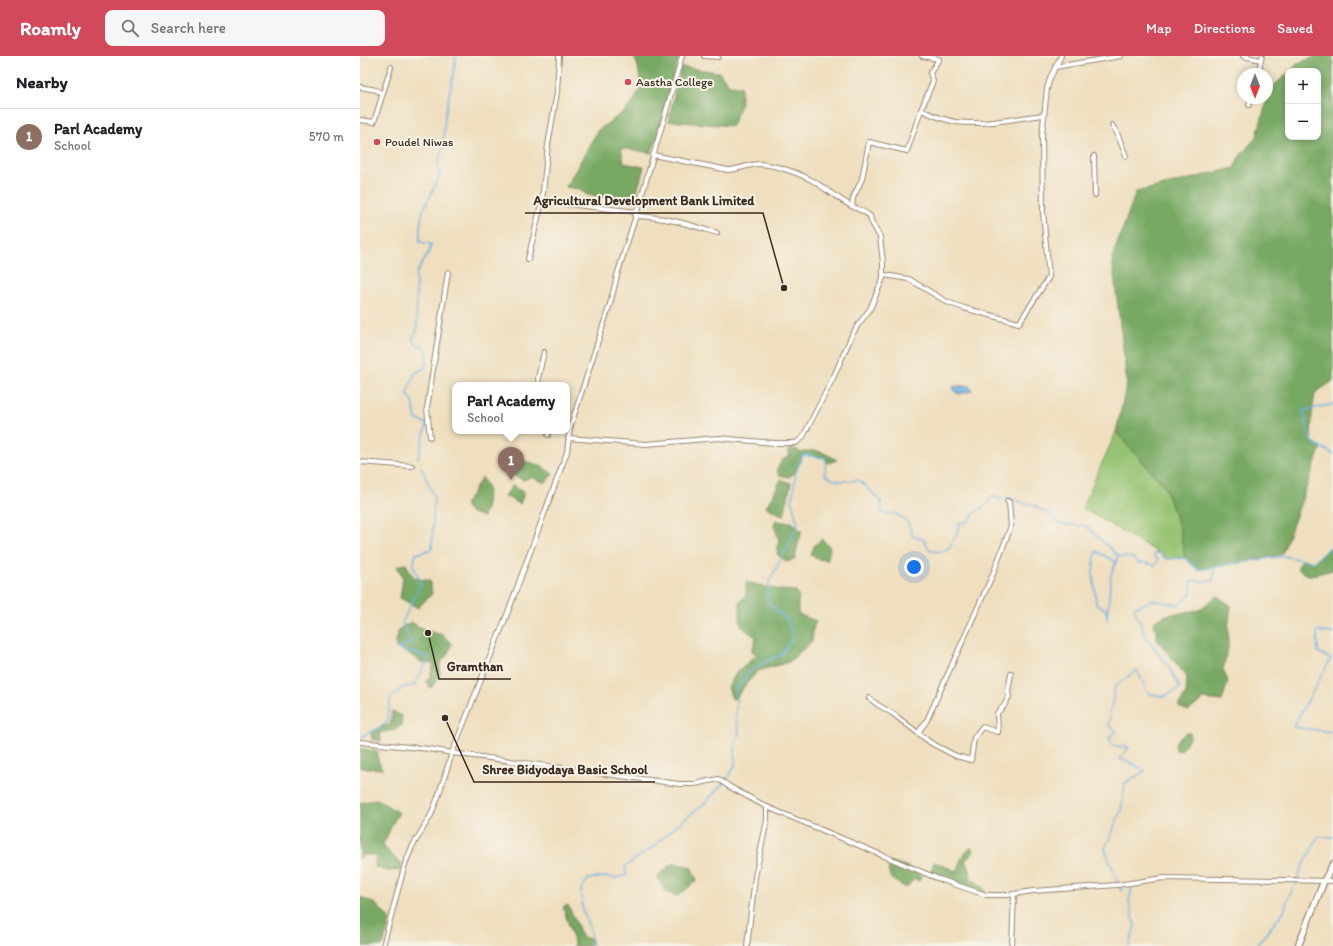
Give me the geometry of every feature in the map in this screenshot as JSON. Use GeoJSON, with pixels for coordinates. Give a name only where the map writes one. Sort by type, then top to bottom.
{"type":"FeatureCollection","features":[{"type":"Feature","properties":{"kind":"street"},"geometry":{"type":"LineString","coordinates":[[528,259],[542,201],[548,145],[557,92],[559,56]]}},
{"type":"Feature","properties":{"kind":"street"},"geometry":{"type":"LineString","coordinates":[[570,432],[610,304],[618,272],[682,56]]}},
{"type":"Feature","properties":{"kind":"street"},"geometry":{"type":"LineString","coordinates":[[704,56],[718,56]]}},
{"type":"Feature","properties":{"kind":"street"},"geometry":{"type":"LineString","coordinates":[[852,206],[853,198],[862,180],[869,142],[907,151],[933,81],[930,73],[939,59],[922,56]]}},
{"type":"Feature","properties":{"kind":"street"},"geometry":{"type":"LineString","coordinates":[[884,275],[908,279],[948,302],[964,308],[1019,323],[1049,277],[1043,212],[1042,156],[1044,115],[1047,89],[1061,56]]}},
{"type":"Feature","properties":{"kind":"street"},"geometry":{"type":"LineString","coordinates":[[1055,68],[1121,56]]}},
{"type":"Feature","properties":{"kind":"street"},"geometry":{"type":"LineString","coordinates":[[1243,56],[1262,58],[1260,68]]}},
{"type":"Feature","properties":{"kind":"street"},"geometry":{"type":"LineString","coordinates":[[360,120],[374,122],[391,67]]}},
{"type":"Feature","properties":{"kind":"street"},"geometry":{"type":"LineString","coordinates":[[360,87],[370,88],[383,94]]}},
{"type":"Feature","properties":{"kind":"street"},"geometry":{"type":"LineString","coordinates":[[921,110],[940,118],[957,122],[985,123],[1044,115]]}},
{"type":"Feature","properties":{"kind":"street"},"geometry":{"type":"LineString","coordinates":[[1112,125],[1117,133],[1126,156]]}},
{"type":"Feature","properties":{"kind":"street"},"geometry":{"type":"LineString","coordinates":[[568,438],[646,444],[718,438],[774,443],[796,443],[803,437],[834,376],[852,335],[873,303],[884,275],[880,237],[871,221],[870,216],[814,182],[783,169],[762,164],[743,166],[737,169],[728,170],[653,155]]}},
{"type":"Feature","properties":{"kind":"street"},"geometry":{"type":"LineString","coordinates":[[1094,156],[1095,195]]}},
{"type":"Feature","properties":{"kind":"street"},"geometry":{"type":"LineString","coordinates":[[542,201],[677,220],[717,233]]}},
{"type":"Feature","properties":{"kind":"street"},"geometry":{"type":"LineString","coordinates":[[430,437],[427,408],[448,272]]}},
{"type":"Feature","properties":{"kind":"street"},"geometry":{"type":"LineString","coordinates":[[539,382],[538,378],[544,352]]}},
{"type":"Feature","properties":{"kind":"street"},"geometry":{"type":"LineString","coordinates":[[384,946],[405,864],[412,846],[433,809],[452,753],[508,612],[548,498],[566,452],[569,434]]}},
{"type":"Feature","properties":{"kind":"street"},"geometry":{"type":"LineString","coordinates":[[360,462],[412,466]]}},
{"type":"Feature","properties":{"kind":"street"},"geometry":{"type":"LineString","coordinates":[[918,732],[927,720],[993,574],[1011,526],[1009,502],[1007,501]]}},
{"type":"Feature","properties":{"kind":"street"},"geometry":{"type":"LineString","coordinates":[[869,698],[878,705],[892,712],[931,743],[956,756],[971,760],[974,738],[982,727],[998,732],[997,713],[1009,698],[1008,691],[1011,674]]}},
{"type":"Feature","properties":{"kind":"street"},"geometry":{"type":"LineString","coordinates":[[360,742],[429,749],[679,784],[695,784],[718,780],[730,788],[767,806],[939,879],[986,895],[1117,885],[1163,878],[1333,881]]}},
{"type":"Feature","properties":{"kind":"street"},"geometry":{"type":"LineString","coordinates":[[747,946],[755,877],[767,820],[767,806]]}},
{"type":"Feature","properties":{"kind":"street"},"geometry":{"type":"LineString","coordinates":[[1298,946],[1324,881],[1333,864]]}},
{"type":"Feature","properties":{"kind":"street"},"geometry":{"type":"LineString","coordinates":[[1012,946],[1014,894]]}},
{"type":"Feature","properties":{"kind":"green space"},"geometry":{"type":"Polygon","coordinates":[[[634,56],[679,56],[664,107],[659,133],[651,153],[621,148],[624,163],[644,167],[636,195],[604,197],[587,195],[580,189],[566,187],[598,130],[624,112],[634,101],[641,87],[638,67],[634,56]]]}},
{"type":"Feature","properties":{"kind":"green space"},"geometry":{"type":"Polygon","coordinates":[[[1318,56],[1333,56],[1333,381],[1315,393],[1312,413],[1311,441],[1321,447],[1282,554],[1198,570],[1185,558],[1180,529],[1165,487],[1116,432],[1127,382],[1112,258],[1136,192],[1234,168],[1239,157],[1257,136],[1266,104],[1273,104],[1273,86],[1285,76],[1285,140],[1321,140],[1321,68],[1293,68],[1298,63],[1318,56]]]}},
{"type":"Feature","properties":{"kind":"green space"},"geometry":{"type":"Polygon","coordinates":[[[681,67],[719,72],[729,85],[741,86],[741,103],[732,126],[668,121],[681,67]]]}},
{"type":"Feature","properties":{"kind":"green space"},"geometry":{"type":"Polygon","coordinates":[[[1116,432],[1165,487],[1180,529],[1185,558],[1166,559],[1159,553],[1082,508],[1116,432]]]}},
{"type":"Feature","properties":{"kind":"green space"},"geometry":{"type":"Polygon","coordinates":[[[795,448],[801,453],[806,451],[815,451],[828,455],[837,460],[828,463],[826,458],[803,455],[796,472],[789,477],[779,475],[777,469],[782,460],[790,456],[788,450],[795,448]]]}},
{"type":"Feature","properties":{"kind":"green space"},"geometry":{"type":"Polygon","coordinates":[[[518,461],[537,464],[553,474],[545,483],[531,477],[523,480],[509,473],[518,461]]]}},
{"type":"Feature","properties":{"kind":"green space"},"geometry":{"type":"Polygon","coordinates":[[[482,477],[488,488],[487,505],[483,517],[470,512],[465,505],[482,477]]]}},
{"type":"Feature","properties":{"kind":"green space"},"geometry":{"type":"Polygon","coordinates":[[[781,480],[791,483],[784,516],[766,507],[781,480]]]}},
{"type":"Feature","properties":{"kind":"green space"},"geometry":{"type":"Polygon","coordinates":[[[513,485],[524,493],[520,504],[505,496],[513,485]]]}},
{"type":"Feature","properties":{"kind":"green space"},"geometry":{"type":"Polygon","coordinates":[[[776,520],[782,522],[792,522],[802,532],[795,559],[787,562],[777,554],[779,541],[774,525],[776,520]]]}},
{"type":"Feature","properties":{"kind":"green space"},"geometry":{"type":"Polygon","coordinates":[[[822,539],[830,547],[828,560],[817,559],[811,555],[814,546],[822,539]]]}},
{"type":"Feature","properties":{"kind":"green space"},"geometry":{"type":"Polygon","coordinates":[[[1333,546],[1333,570],[1309,576],[1297,568],[1303,559],[1313,562],[1333,546]]]}},
{"type":"Feature","properties":{"kind":"green space"},"geometry":{"type":"Polygon","coordinates":[[[406,564],[414,578],[430,581],[432,594],[418,608],[400,598],[403,578],[397,566],[406,564]]]}},
{"type":"Feature","properties":{"kind":"green space"},"geometry":{"type":"Polygon","coordinates":[[[746,582],[780,590],[796,591],[799,597],[798,614],[816,621],[813,629],[812,641],[789,662],[758,671],[736,698],[732,699],[728,687],[736,673],[757,655],[752,651],[756,637],[743,627],[740,621],[739,602],[746,595],[746,582]]]}},
{"type":"Feature","properties":{"kind":"green space"},"geometry":{"type":"Polygon","coordinates":[[[1217,596],[1231,606],[1228,628],[1228,648],[1223,670],[1228,681],[1222,701],[1204,699],[1188,711],[1178,706],[1186,694],[1187,677],[1158,641],[1154,622],[1166,615],[1199,610],[1217,596]]]}},
{"type":"Feature","properties":{"kind":"green space"},"geometry":{"type":"Polygon","coordinates":[[[411,622],[424,630],[443,635],[452,644],[447,655],[440,663],[440,675],[431,688],[426,682],[430,676],[434,664],[421,662],[395,647],[399,629],[411,622]]]}},
{"type":"Feature","properties":{"kind":"green space"},"geometry":{"type":"Polygon","coordinates":[[[392,711],[402,716],[401,726],[391,731],[380,732],[381,741],[372,740],[371,732],[378,728],[390,725],[392,711]]]}},
{"type":"Feature","properties":{"kind":"green space"},"geometry":{"type":"Polygon","coordinates":[[[1185,733],[1190,733],[1190,738],[1181,751],[1176,750],[1175,743],[1185,733]]]}},
{"type":"Feature","properties":{"kind":"green space"},"geometry":{"type":"Polygon","coordinates":[[[360,749],[378,752],[378,760],[382,769],[360,768],[360,749]]]}},
{"type":"Feature","properties":{"kind":"green space"},"geometry":{"type":"Polygon","coordinates":[[[377,799],[399,813],[383,844],[391,855],[402,863],[400,870],[388,871],[375,867],[376,855],[362,855],[360,859],[360,803],[377,799]]]}},
{"type":"Feature","properties":{"kind":"green space"},"geometry":{"type":"Polygon","coordinates":[[[971,847],[974,852],[965,861],[969,868],[971,879],[983,887],[986,895],[930,875],[934,862],[956,871],[962,857],[971,847]]]}},
{"type":"Feature","properties":{"kind":"green space"},"geometry":{"type":"Polygon","coordinates":[[[892,862],[906,866],[922,876],[919,881],[914,879],[906,888],[891,879],[888,870],[892,862]]]}},
{"type":"Feature","properties":{"kind":"green space"},"geometry":{"type":"Polygon","coordinates":[[[673,863],[691,867],[697,880],[678,896],[667,893],[657,877],[673,863]]]}},
{"type":"Feature","properties":{"kind":"green space"},"geometry":{"type":"Polygon","coordinates":[[[361,897],[377,905],[390,920],[383,946],[360,946],[361,897]]]}},
{"type":"Feature","properties":{"kind":"green space"},"geometry":{"type":"Polygon","coordinates":[[[568,905],[583,938],[590,938],[590,946],[574,946],[563,907],[568,905]]]}},
{"type":"Feature","properties":{"kind":"water"},"geometry":{"type":"Polygon","coordinates":[[[969,386],[972,391],[958,394],[953,390],[953,387],[969,386]]]}},
{"type":"Feature","properties":{"kind":"waterway"},"geometry":{"type":"LineString","coordinates":[[418,458],[427,424],[416,419],[413,402],[407,393],[415,373],[425,368],[428,352],[423,346],[415,344],[412,338],[417,331],[416,274],[430,250],[431,244],[420,242],[420,226],[423,211],[440,175],[438,164],[443,146],[445,116],[456,56]]}},
{"type":"Feature","properties":{"kind":"waterway"},"geometry":{"type":"LineString","coordinates":[[1333,404],[1303,411],[1311,441],[1333,454]]}},
{"type":"Feature","properties":{"kind":"waterway"},"geometry":{"type":"LineString","coordinates":[[592,946],[591,933],[582,907],[581,890],[588,879],[603,877],[616,878],[626,875],[625,867],[654,846],[705,803],[728,778],[735,766],[735,746],[739,732],[736,718],[735,690],[753,668],[782,654],[793,638],[788,621],[767,602],[769,582],[798,526],[792,501],[796,472],[803,455],[826,458],[825,475],[830,478],[842,481],[860,481],[881,501],[882,513],[898,515],[904,519],[909,525],[912,536],[923,539],[929,549],[940,552],[949,548],[957,534],[959,524],[969,521],[973,514],[986,505],[991,496],[1000,499],[1009,498],[1035,505],[1042,511],[1049,513],[1060,524],[1086,526],[1118,556],[1133,558],[1138,563],[1147,563],[1155,566],[1158,560],[1154,556],[1155,553],[1159,553],[1166,559],[1185,558],[1198,570],[1215,567]]}},
{"type":"Feature","properties":{"kind":"waterway"},"geometry":{"type":"LineString","coordinates":[[360,738],[387,723],[391,697],[404,687],[414,686],[429,657],[397,649],[411,642],[402,623],[421,583],[413,566],[416,554],[432,549],[434,496],[421,467]]}},
{"type":"Feature","properties":{"kind":"waterway"},"geometry":{"type":"LineString","coordinates":[[1124,886],[1121,891],[1105,849],[1121,810],[1125,783],[1145,771],[1120,759],[1129,747],[1113,746],[1109,737],[1117,731],[1108,725],[1115,686],[1137,670],[1148,693],[1163,697],[1180,688],[1169,667],[1146,637],[1134,608],[1152,600],[1178,605],[1191,594],[1191,581],[1213,581],[1215,567],[1283,556],[1313,562],[1333,545]]}},
{"type":"Feature","properties":{"kind":"waterway"},"geometry":{"type":"LineString","coordinates":[[1107,620],[1106,610],[1096,604],[1093,571],[1096,551],[1116,562]]}},
{"type":"Feature","properties":{"kind":"waterway"},"geometry":{"type":"LineString","coordinates":[[1107,619],[1111,575],[1118,556]]}},
{"type":"Feature","properties":{"kind":"waterway"},"geometry":{"type":"LineString","coordinates":[[1333,633],[1317,631],[1318,652],[1331,659],[1293,727],[1333,732]]}},
{"type":"Feature","properties":{"kind":"waterway"},"geometry":{"type":"LineString","coordinates":[[1256,946],[1284,911],[1300,871],[1318,837],[1333,837]]}},
{"type":"Feature","properties":{"kind":"waterway"},"geometry":{"type":"LineString","coordinates":[[1129,946],[1135,926],[1129,902],[1132,887]]}},
{"type":"Feature","properties":{"kind":"place","name":"Aastha College"},"geometry":{"type":"Point","coordinates":[628,82]}},
{"type":"Feature","properties":{"kind":"place","name":"Poudel Niwas"},"geometry":{"type":"Point","coordinates":[377,142]}},
{"type":"Feature","properties":{"kind":"place","name":"Agricultural Development Bank Limited"},"geometry":{"type":"Point","coordinates":[784,288]}},
{"type":"Feature","properties":{"kind":"place","name":"Parl Academy"},"geometry":{"type":"Point","coordinates":[511,480]}},
{"type":"Feature","properties":{"kind":"place","name":"Gramthan"},"geometry":{"type":"Point","coordinates":[428,633]}},
{"type":"Feature","properties":{"kind":"place","name":"Shree Bidyodaya Basic School"},"geometry":{"type":"Point","coordinates":[445,718]}}]}
